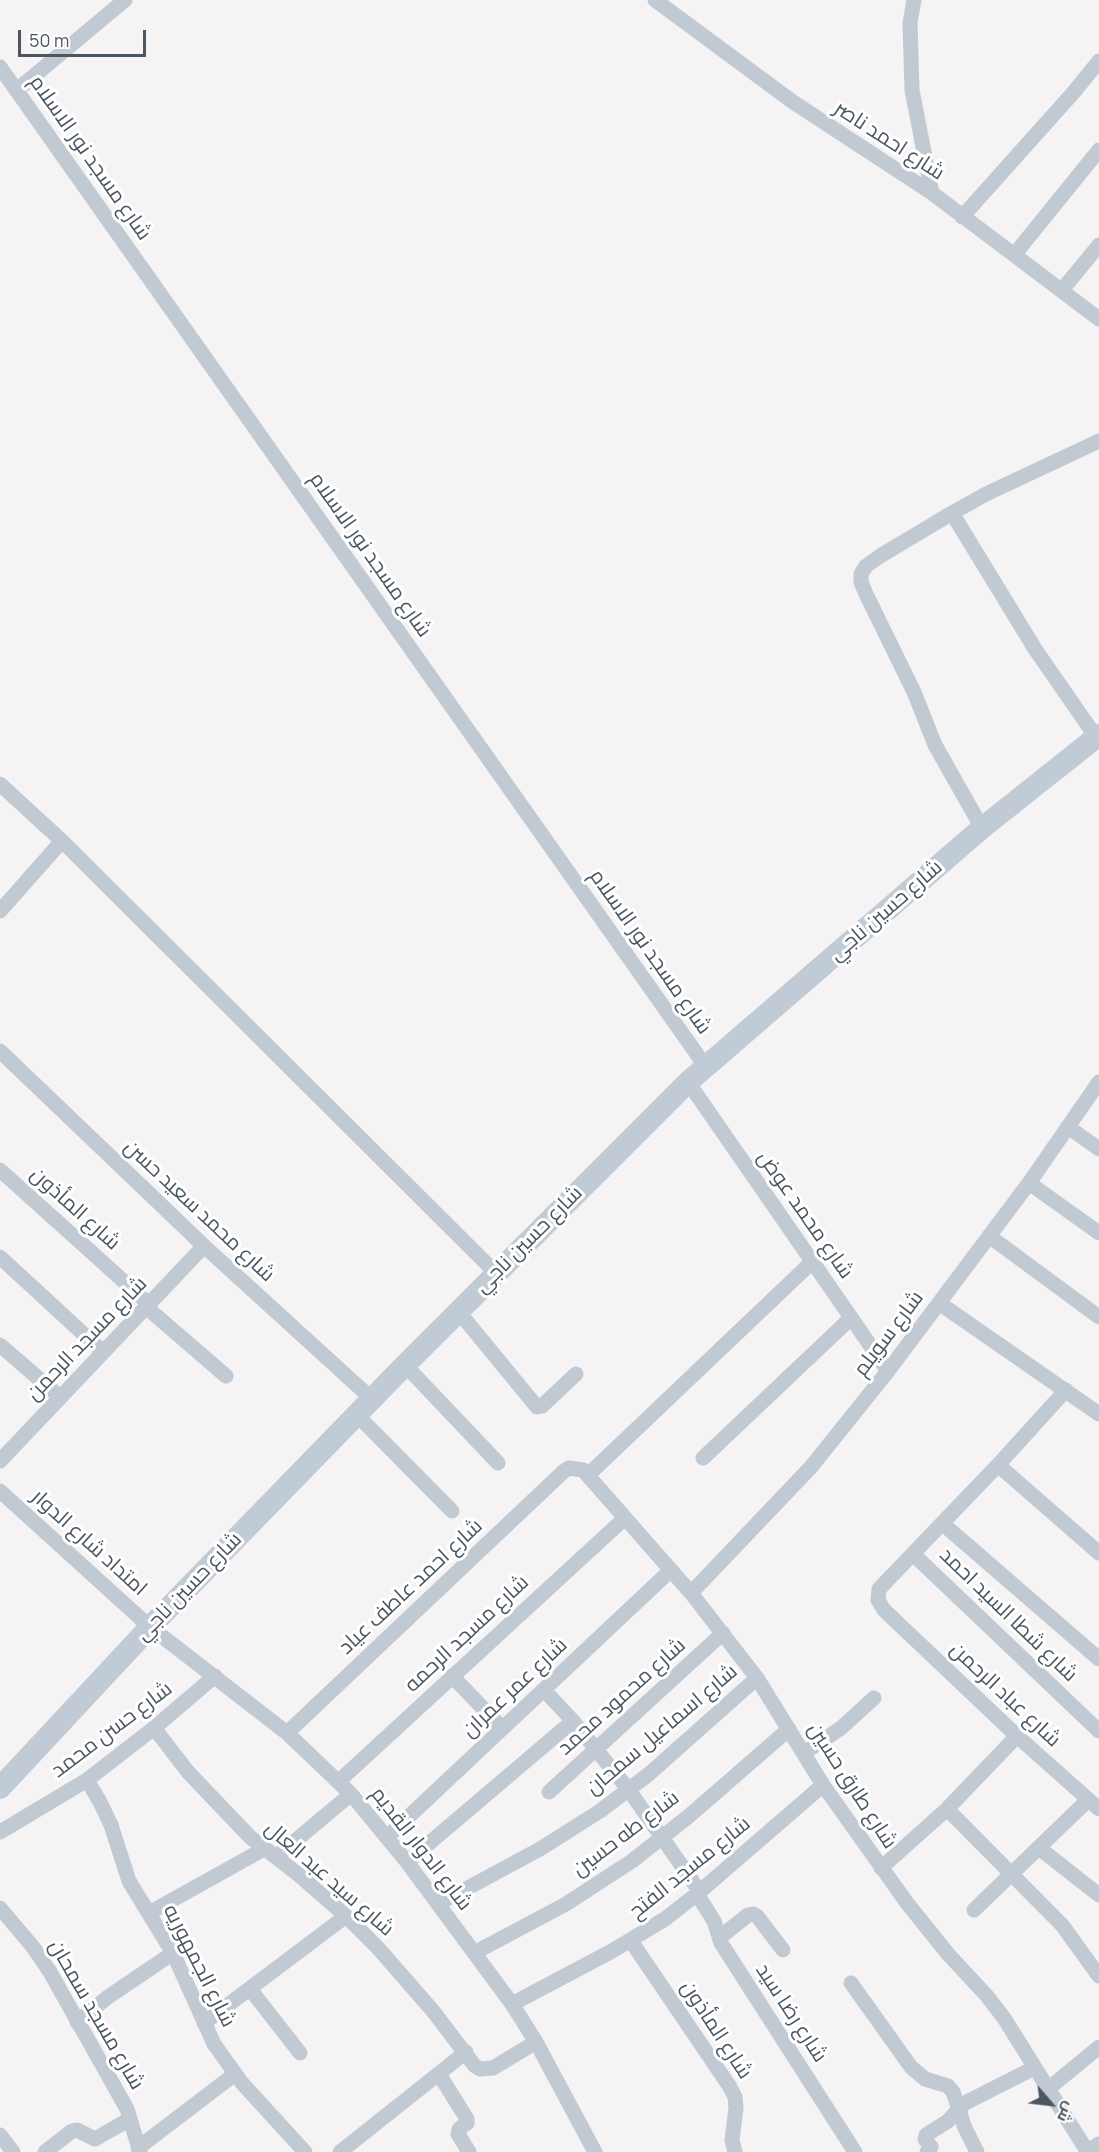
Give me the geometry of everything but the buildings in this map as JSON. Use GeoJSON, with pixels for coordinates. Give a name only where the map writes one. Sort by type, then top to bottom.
{"type":"FeatureCollection","features":[{"type":"Feature","properties":{"kind":"street"},"geometry":{"type":"LineString","coordinates":[[17,90],[125,0]]}},
{"type":"Feature","properties":{"kind":"street"},"geometry":{"type":"LineString","coordinates":[[914,0],[910,23],[912,90],[932,193]]}},
{"type":"Feature","properties":{"kind":"street","name":"شارع احمد ناصر"},"geometry":{"type":"LineString","coordinates":[[664,2],[820,121],[932,193],[1099,319]]}},
{"type":"Feature","properties":{"kind":"street"},"geometry":{"type":"LineString","coordinates":[[962,217],[1099,62]]}},
{"type":"Feature","properties":{"kind":"street","name":"شارع مسجد نور الاسلام"},"geometry":{"type":"LineString","coordinates":[[0,67],[706,1067]]}},
{"type":"Feature","properties":{"kind":"street"},"geometry":{"type":"LineString","coordinates":[[1014,255],[1099,150]]}},
{"type":"Feature","properties":{"kind":"street"},"geometry":{"type":"LineString","coordinates":[[1062,290],[1099,245]]}},
{"type":"Feature","properties":{"kind":"street"},"geometry":{"type":"LineString","coordinates":[[982,828],[935,745],[914,692],[861,582],[861,574],[866,566],[986,494],[1099,441]]}},
{"type":"Feature","properties":{"kind":"street"},"geometry":{"type":"LineString","coordinates":[[952,513],[1035,649],[1098,736]]}},
{"type":"Feature","properties":{"kind":"street","name":"شارع حسين ناجي"},"geometry":{"type":"LineString","coordinates":[[0,1788],[150,1627],[364,1407],[688,1082],[982,828],[1098,736]]}},
{"type":"Feature","properties":{"kind":"street"},"geometry":{"type":"LineString","coordinates":[[0,784],[62,841],[496,1273]]}},
{"type":"Feature","properties":{"kind":"street"},"geometry":{"type":"LineString","coordinates":[[0,911],[62,841]]}},
{"type":"Feature","properties":{"kind":"street","name":"شارع محمد سعيد حسن"},"geometry":{"type":"LineString","coordinates":[[0,1051],[204,1246],[364,1407],[452,1511]]}},
{"type":"Feature","properties":{"kind":"street","name":"شارع محمد عوض"},"geometry":{"type":"LineString","coordinates":[[688,1082],[888,1371]]}},
{"type":"Feature","properties":{"kind":"street","name":"شارع سويلم"},"geometry":{"type":"LineString","coordinates":[[691,1593],[811,1467],[888,1371],[1029,1183],[1099,1082]]}},
{"type":"Feature","properties":{"kind":"street"},"geometry":{"type":"LineString","coordinates":[[1068,1127],[1099,1149]]}},
{"type":"Feature","properties":{"kind":"street","name":"شارع المأذون"},"geometry":{"type":"LineString","coordinates":[[0,1170],[226,1376]]}},
{"type":"Feature","properties":{"kind":"street"},"geometry":{"type":"LineString","coordinates":[[1029,1183],[1099,1233]]}},
{"type":"Feature","properties":{"kind":"street"},"geometry":{"type":"LineString","coordinates":[[989,1236],[1099,1317]]}},
{"type":"Feature","properties":{"kind":"street","name":"شارع مسجد الرحمن"},"geometry":{"type":"LineString","coordinates":[[0,1461],[204,1246]]}},
{"type":"Feature","properties":{"kind":"street"},"geometry":{"type":"LineString","coordinates":[[0,1257],[104,1352]]}},
{"type":"Feature","properties":{"kind":"street"},"geometry":{"type":"LineString","coordinates":[[588,1475],[812,1262]]}},
{"type":"Feature","properties":{"kind":"street"},"geometry":{"type":"LineString","coordinates":[[939,1303],[1099,1414]]}},
{"type":"Feature","properties":{"kind":"street"},"geometry":{"type":"LineString","coordinates":[[458,1311],[537,1407],[542,1406],[576,1374]]}},
{"type":"Feature","properties":{"kind":"street"},"geometry":{"type":"LineString","coordinates":[[703,1458],[850,1318]]}},
{"type":"Feature","properties":{"kind":"street"},"geometry":{"type":"LineString","coordinates":[[0,1345],[60,1397]]}},
{"type":"Feature","properties":{"kind":"street"},"geometry":{"type":"LineString","coordinates":[[405,1365],[498,1462]]}},
{"type":"Feature","properties":{"kind":"street"},"geometry":{"type":"LineString","coordinates":[[914,1554],[1066,1390]]}},
{"type":"Feature","properties":{"kind":"street"},"geometry":{"type":"LineString","coordinates":[[998,1465],[1099,1553]]}},
{"type":"Feature","properties":{"kind":"street","name":"شارع احمد عاطف عياد"},"geometry":{"type":"LineString","coordinates":[[287,1732],[563,1472],[576,1467],[588,1475]]}},
{"type":"Feature","properties":{"kind":"street","name":"شارع طارق حسين"},"geometry":{"type":"LineString","coordinates":[[588,1475],[691,1593],[757,1678],[823,1785],[881,1868],[948,1954],[992,2004],[1087,2152]]}},
{"type":"Feature","properties":{"kind":"street","name":"امتداد شارع الدوار"},"geometry":{"type":"LineString","coordinates":[[0,1491],[150,1627]]}},
{"type":"Feature","properties":{"kind":"street","name":"شارع مسجد الرحمه"},"geometry":{"type":"LineString","coordinates":[[339,1781],[624,1518]]}},
{"type":"Feature","properties":{"kind":"street"},"geometry":{"type":"LineString","coordinates":[[943,1524],[1099,1659]]}},
{"type":"Feature","properties":{"kind":"street","name":"شارع عباد الرحمن"},"geometry":{"type":"LineString","coordinates":[[914,1554],[879,1589],[878,1600],[884,1610],[1017,1736],[1094,1804]]}},
{"type":"Feature","properties":{"kind":"street","name":"شارع شطا السيد احمد"},"geometry":{"type":"LineString","coordinates":[[914,1554],[1099,1731]]}},
{"type":"Feature","properties":{"kind":"street","name":"شارع عمر عمران"},"geometry":{"type":"LineString","coordinates":[[387,1837],[671,1570]]}},
{"type":"Feature","properties":{"kind":"street","name":"شارع الدوار القديم"},"geometry":{"type":"LineString","coordinates":[[150,1627],[287,1732],[351,1794],[407,1862],[512,2004],[536,2042],[595,2152]]}},
{"type":"Feature","properties":{"kind":"street","name":"شارع محمود محمد"},"geometry":{"type":"LineString","coordinates":[[549,1792],[723,1633]]}},
{"type":"Feature","properties":{"kind":"street","name":"شارع حسن محمد"},"geometry":{"type":"LineString","coordinates":[[0,1832],[87,1780],[154,1728],[215,1676]]}},
{"type":"Feature","properties":{"kind":"street"},"geometry":{"type":"LineString","coordinates":[[452,1676],[502,1728]]}},
{"type":"Feature","properties":{"kind":"street","name":"شارع اسماعيل سمحان"},"geometry":{"type":"LineString","coordinates":[[438,1904],[550,1843],[629,1790],[757,1678]]}},
{"type":"Feature","properties":{"kind":"street","name":"شارع رضا سيد"},"geometry":{"type":"LineString","coordinates":[[544,1690],[596,1749],[664,1837],[714,1921],[719,1938],[855,2152]]}},
{"type":"Feature","properties":{"kind":"street"},"geometry":{"type":"LineString","coordinates":[[804,1754],[841,1728],[874,1698]]}},
{"type":"Feature","properties":{"kind":"street"},"geometry":{"type":"LineString","coordinates":[[407,1862],[573,1721]]}},
{"type":"Feature","properties":{"kind":"street","name":"شارع سيد عبد العال"},"geometry":{"type":"LineString","coordinates":[[154,1728],[214,1801],[270,1853],[346,1916],[392,1963],[466,2052],[474,2065],[480,2068],[493,2068],[536,2042]]}},
{"type":"Feature","properties":{"kind":"street","name":"شارع طه حسين"},"geometry":{"type":"LineString","coordinates":[[474,1953],[591,1888],[664,1837],[789,1729]]}},
{"type":"Feature","properties":{"kind":"street"},"geometry":{"type":"LineString","coordinates":[[881,1868],[947,1809],[1017,1736]]}},
{"type":"Feature","properties":{"kind":"street","name":"شارع الجمهوريه"},"geometry":{"type":"LineString","coordinates":[[87,1780],[111,1825],[129,1881],[173,1953],[214,2044],[235,2074],[305,2152]]}},
{"type":"Feature","properties":{"kind":"street","name":"شارع مسجد الفتح"},"geometry":{"type":"LineString","coordinates":[[512,2004],[631,1941],[665,1919],[823,1785]]}},
{"type":"Feature","properties":{"kind":"street"},"geometry":{"type":"LineString","coordinates":[[149,1913],[270,1853],[351,1794]]}},
{"type":"Feature","properties":{"kind":"street"},"geometry":{"type":"LineString","coordinates":[[974,1910],[1039,1848],[1094,1804]]}},
{"type":"Feature","properties":{"kind":"street"},"geometry":{"type":"LineString","coordinates":[[947,1809],[1062,1925],[1099,1976]]}},
{"type":"Feature","properties":{"kind":"street"},"geometry":{"type":"LineString","coordinates":[[1039,1848],[1099,1896]]}},
{"type":"Feature","properties":{"kind":"street","name":"شارع مسجد سمحان"},"geometry":{"type":"LineString","coordinates":[[0,1908],[33,1947],[50,1972],[127,2109],[139,2150]]}},
{"type":"Feature","properties":{"kind":"street"},"geometry":{"type":"LineString","coordinates":[[719,1938],[748,1915],[753,1914],[783,1950]]}},
{"type":"Feature","properties":{"kind":"street"},"geometry":{"type":"LineString","coordinates":[[204,2023],[346,1916]]}},
{"type":"Feature","properties":{"kind":"street","name":"شارع المأذون"},"geometry":{"type":"LineString","coordinates":[[631,1941],[735,2097],[732,2140],[734,2152]]}},
{"type":"Feature","properties":{"kind":"street"},"geometry":{"type":"LineString","coordinates":[[77,2022],[108,1997],[173,1953]]}},
{"type":"Feature","properties":{"kind":"street"},"geometry":{"type":"LineString","coordinates":[[851,1983],[911,2067],[925,2079],[948,2086],[956,2099],[965,2128],[977,2152]]}},
{"type":"Feature","properties":{"kind":"street"},"geometry":{"type":"LineString","coordinates":[[250,1989],[300,2054]]}},
{"type":"Feature","properties":{"kind":"street"},"geometry":{"type":"LineString","coordinates":[[1048,2089],[1099,2047]]}},
{"type":"Feature","properties":{"kind":"street"},"geometry":{"type":"LineString","coordinates":[[340,2152],[466,2052]]}},
{"type":"Feature","properties":{"kind":"street"},"geometry":{"type":"LineString","coordinates":[[927,2152],[931,2147],[926,2135],[948,2121],[971,2099],[1034,2068]]}},
{"type":"Feature","properties":{"kind":"street"},"geometry":{"type":"LineString","coordinates":[[139,2150],[235,2074]]}},
{"type":"Feature","properties":{"kind":"street"},"geometry":{"type":"LineString","coordinates":[[439,2074],[467,2119],[467,2123],[459,2129],[458,2133],[469,2152]]}},
{"type":"Feature","properties":{"kind":"street"},"geometry":{"type":"LineString","coordinates":[[45,2152],[72,2131],[77,2130],[95,2139],[130,2119]]}},
{"type":"Feature","properties":{"kind":"street"},"geometry":{"type":"LineString","coordinates":[[0,2135],[13,2152]]}},
{"type":"Feature","properties":{"kind":"street"},"geometry":{"type":"LineString","coordinates":[[1087,2152],[1099,2144]]}}]}
